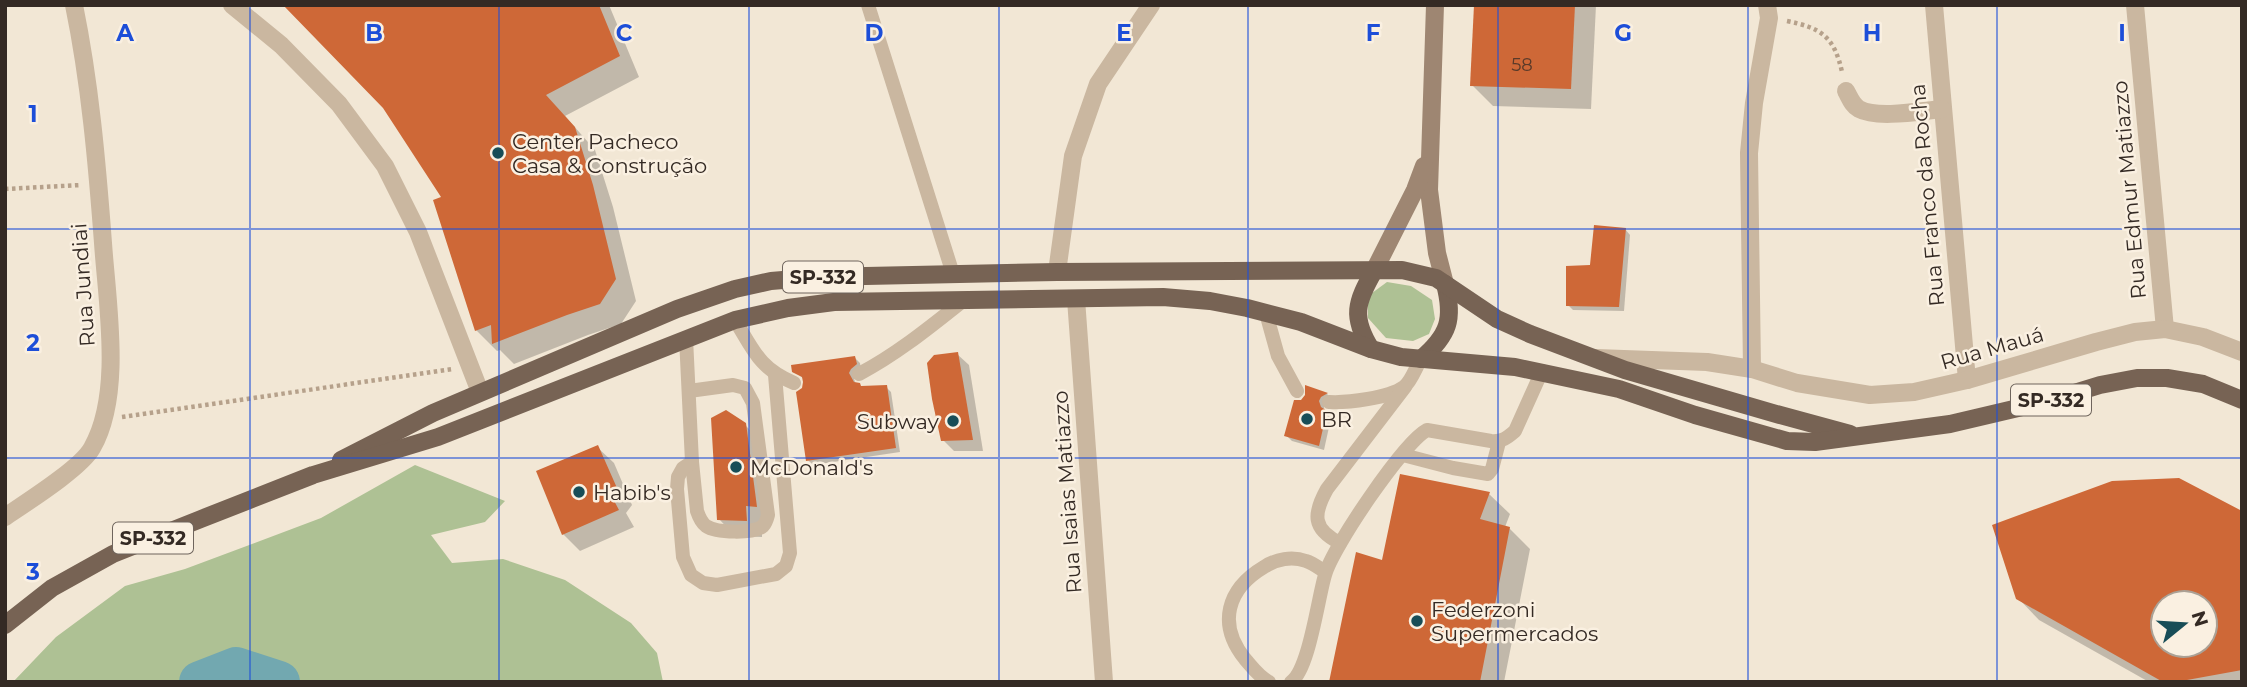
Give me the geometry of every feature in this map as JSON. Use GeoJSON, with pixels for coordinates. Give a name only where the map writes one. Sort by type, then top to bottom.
{"type":"FeatureCollection","features":[{"type":"Feature","properties":{"kind":"main road","name":"SP-332"},"geometry":{"type":"LineString","coordinates":[[313,475],[366,446],[480,392],[677,309],[735,289],[771,281],[819,277],[1057,272],[1402,270],[1436,278],[1497,319],[1530,334],[1650,379],[1857,435]]}},
{"type":"Feature","properties":{"kind":"main road"},"geometry":{"type":"LineString","coordinates":[[1371,349],[1359,326],[1357,312],[1359,298],[1374,271]]}},
{"type":"Feature","properties":{"kind":"main road"},"geometry":{"type":"LineString","coordinates":[[1421,359],[1433,348],[1447,328],[1450,314],[1445,284]]}},
{"type":"Feature","properties":{"kind":"main road","name":"SP-332"},"geometry":{"type":"LineString","coordinates":[[5,625],[52,589],[113,554],[313,475],[438,437],[735,320],[788,308],[834,302],[1163,297],[1210,300],[1301,323],[1371,349],[1421,359],[1542,371],[1619,389],[1695,415],[1787,441],[1815,442],[1950,424],[2137,378],[2167,378],[2203,384],[2242,400]]}},
{"type":"Feature","properties":{"kind":"street","name":"Rua Jundiai"},"geometry":{"type":"LineString","coordinates":[[5,517],[67,473],[91,450],[104,420],[111,357],[98,184],[84,55],[74,5]]}},
{"type":"Feature","properties":{"kind":"street"},"geometry":{"type":"LineString","coordinates":[[232,5],[281,46],[339,104],[385,166],[418,232],[480,392]]}},
{"type":"Feature","properties":{"kind":"street"},"geometry":{"type":"LineString","coordinates":[[1057,272],[1073,156],[1098,84],[1151,5]]}},
{"type":"Feature","properties":{"kind":"street"},"geometry":{"type":"LineString","coordinates":[[1434,5],[1429,190],[1445,284]]}},
{"type":"Feature","properties":{"kind":"street","name":"Rua Franco da Rocha"},"geometry":{"type":"LineString","coordinates":[[1934,5],[1967,380]]}},
{"type":"Feature","properties":{"kind":"street","name":"Rua Edmur Matiazzo"},"geometry":{"type":"LineString","coordinates":[[2134,5],[2165,329]]}},
{"type":"Feature","properties":{"kind":"street"},"geometry":{"type":"LineString","coordinates":[[1752,369],[1749,153],[1768,12]]}},
{"type":"Feature","properties":{"kind":"street"},"geometry":{"type":"LineString","coordinates":[[1846,91],[1852,103],[1870,112],[1898,113],[1942,109]]}},
{"type":"Feature","properties":{"kind":"street"},"geometry":{"type":"LineString","coordinates":[[1374,271],[1415,190],[1429,153]]}},
{"type":"Feature","properties":{"kind":"street","name":"Rua Isaias Matiazzo"},"geometry":{"type":"LineString","coordinates":[[1076,299],[1104,682]]}},
{"type":"Feature","properties":{"kind":"street","name":"Rua Mauá"},"geometry":{"type":"LineString","coordinates":[[1594,358],[1707,362],[1752,369],[1797,383],[1870,395],[1913,392],[1967,380],[2135,332],[2165,329],[2203,337],[2242,352]]}},
{"type":"Feature","properties":{"kind":"lane"},"geometry":{"type":"LineString","coordinates":[[867,5],[953,274]]}},
{"type":"Feature","properties":{"kind":"lane"},"geometry":{"type":"LineString","coordinates":[[859,374],[913,341],[964,300]]}},
{"type":"Feature","properties":{"kind":"lane"},"geometry":{"type":"LineString","coordinates":[[1266,313],[1278,356],[1297,391]]}},
{"type":"Feature","properties":{"kind":"lane"},"geometry":{"type":"LineString","coordinates":[[735,320],[760,360],[775,375],[794,383]]}},
{"type":"Feature","properties":{"kind":"lane"},"geometry":{"type":"LineString","coordinates":[[686,338],[692,462],[697,512],[706,526],[714,529],[741,531],[761,527],[768,515],[753,403],[745,388],[733,385],[689,391]]}},
{"type":"Feature","properties":{"kind":"lane"},"geometry":{"type":"LineString","coordinates":[[1340,543],[1322,530],[1316,519],[1318,505],[1327,489],[1405,387],[1421,359]]}},
{"type":"Feature","properties":{"kind":"lane"},"geometry":{"type":"LineString","coordinates":[[1403,455],[1488,474],[1492,469],[1499,442],[1515,431],[1542,371]]}},
{"type":"Feature","properties":{"kind":"lane"},"geometry":{"type":"LineString","coordinates":[[692,462],[683,468],[678,477],[677,489],[683,557],[691,575],[703,583],[717,585],[776,574],[786,566],[790,553],[775,375]]}},
{"type":"Feature","properties":{"kind":"lane"},"geometry":{"type":"LineString","coordinates":[[1329,402],[1345,403],[1383,396],[1405,387]]}},
{"type":"Feature","properties":{"kind":"lane"},"geometry":{"type":"LineString","coordinates":[[1292,682],[1298,678],[1304,663],[1325,572],[1340,543],[1383,479],[1420,434],[1427,430],[1499,442]]}},
{"type":"Feature","properties":{"kind":"lane"},"geometry":{"type":"LineString","coordinates":[[1269,682],[1259,676],[1233,642],[1229,613],[1232,600],[1242,583],[1272,562],[1289,558],[1306,561],[1325,572]]}},
{"type":"Feature","properties":{"kind":"path"},"geometry":{"type":"LineString","coordinates":[[1768,12],[1806,25],[1821,32],[1831,41],[1839,58],[1846,91]]}},
{"type":"Feature","properties":{"kind":"path"},"geometry":{"type":"LineString","coordinates":[[5,189],[98,184]]}},
{"type":"Feature","properties":{"kind":"path"},"geometry":{"type":"LineString","coordinates":[[104,420],[471,366]]}},
{"type":"Feature","properties":{"kind":"green space"},"geometry":{"type":"Polygon","coordinates":[[[1387,282],[1411,286],[1432,300],[1435,319],[1429,334],[1413,341],[1386,338],[1368,318],[1368,296],[1387,282]]]}},
{"type":"Feature","properties":{"kind":"green space"},"geometry":{"type":"Polygon","coordinates":[[[415,465],[505,501],[485,522],[431,535],[452,563],[503,559],[565,580],[631,623],[657,653],[663,682],[13,682],[56,637],[125,586],[185,569],[321,518],[415,465]]]}},
{"type":"Feature","properties":{"kind":"building","name":"Center Pacheco Casa & Construção"},"geometry":{"type":"Polygon","coordinates":[[[283,5],[599,5],[620,56],[546,95],[575,127],[593,185],[616,279],[600,304],[492,344],[491,325],[475,331],[433,200],[441,197],[383,108],[283,5]]]}},
{"type":"Feature","properties":{"kind":"building"},"geometry":{"type":"Polygon","coordinates":[[[1474,5],[1575,5],[1571,89],[1470,86],[1474,5]]]}},
{"type":"Feature","properties":{"kind":"building"},"geometry":{"type":"Polygon","coordinates":[[[1594,225],[1626,228],[1619,307],[1566,306],[1566,266],[1590,265],[1594,225]]]}},
{"type":"Feature","properties":{"kind":"building"},"geometry":{"type":"Polygon","coordinates":[[[958,352],[973,440],[941,441],[927,363],[934,355],[958,352]]]}},
{"type":"Feature","properties":{"kind":"building"},"geometry":{"type":"Polygon","coordinates":[[[855,356],[857,364],[849,373],[854,382],[860,383],[861,386],[887,385],[896,448],[806,461],[796,392],[802,388],[803,382],[802,377],[792,372],[791,365],[855,356]]]}},
{"type":"Feature","properties":{"kind":"building","name":"BR"},"geometry":{"type":"Polygon","coordinates":[[[1305,385],[1328,393],[1319,401],[1321,407],[1327,411],[1319,446],[1284,436],[1294,400],[1301,400],[1305,395],[1305,385]]]}},
{"type":"Feature","properties":{"kind":"building","name":"McDonald's"},"geometry":{"type":"Polygon","coordinates":[[[726,410],[746,423],[757,507],[746,506],[747,521],[717,520],[711,418],[726,410]]]}},
{"type":"Feature","properties":{"kind":"building","name":"Habib's"},"geometry":{"type":"Polygon","coordinates":[[[598,445],[617,488],[611,495],[619,510],[562,535],[536,471],[598,445]]]}},
{"type":"Feature","properties":{"kind":"building","name":"Federzoni Supermercados"},"geometry":{"type":"Polygon","coordinates":[[[1400,474],[1490,492],[1480,519],[1510,527],[1480,682],[1329,682],[1356,552],[1382,560],[1400,474]]]}},
{"type":"Feature","properties":{"kind":"building"},"geometry":{"type":"Polygon","coordinates":[[[2179,478],[2242,511],[2242,670],[2163,682],[2016,599],[1992,525],[2112,481],[2179,478]]]}},
{"type":"Feature","properties":{"kind":"waterway"},"geometry":{"type":"LineString","coordinates":[[200,682],[236,668],[279,682]]}},
{"type":"Feature","properties":{"kind":"place","name":"Center Pacheco Casa & Construção"},"geometry":{"type":"Point","coordinates":[498,153]}},
{"type":"Feature","properties":{"kind":"place","name":"BR"},"geometry":{"type":"Point","coordinates":[1307,419]}},
{"type":"Feature","properties":{"kind":"place","name":"Subway"},"geometry":{"type":"Point","coordinates":[953,421]}},
{"type":"Feature","properties":{"kind":"place","name":"McDonald's"},"geometry":{"type":"Point","coordinates":[736,467]}},
{"type":"Feature","properties":{"kind":"place","name":"Habib's"},"geometry":{"type":"Point","coordinates":[579,492]}},
{"type":"Feature","properties":{"kind":"place","name":"Federzoni Supermercados"},"geometry":{"type":"Point","coordinates":[1417,621]}}]}
